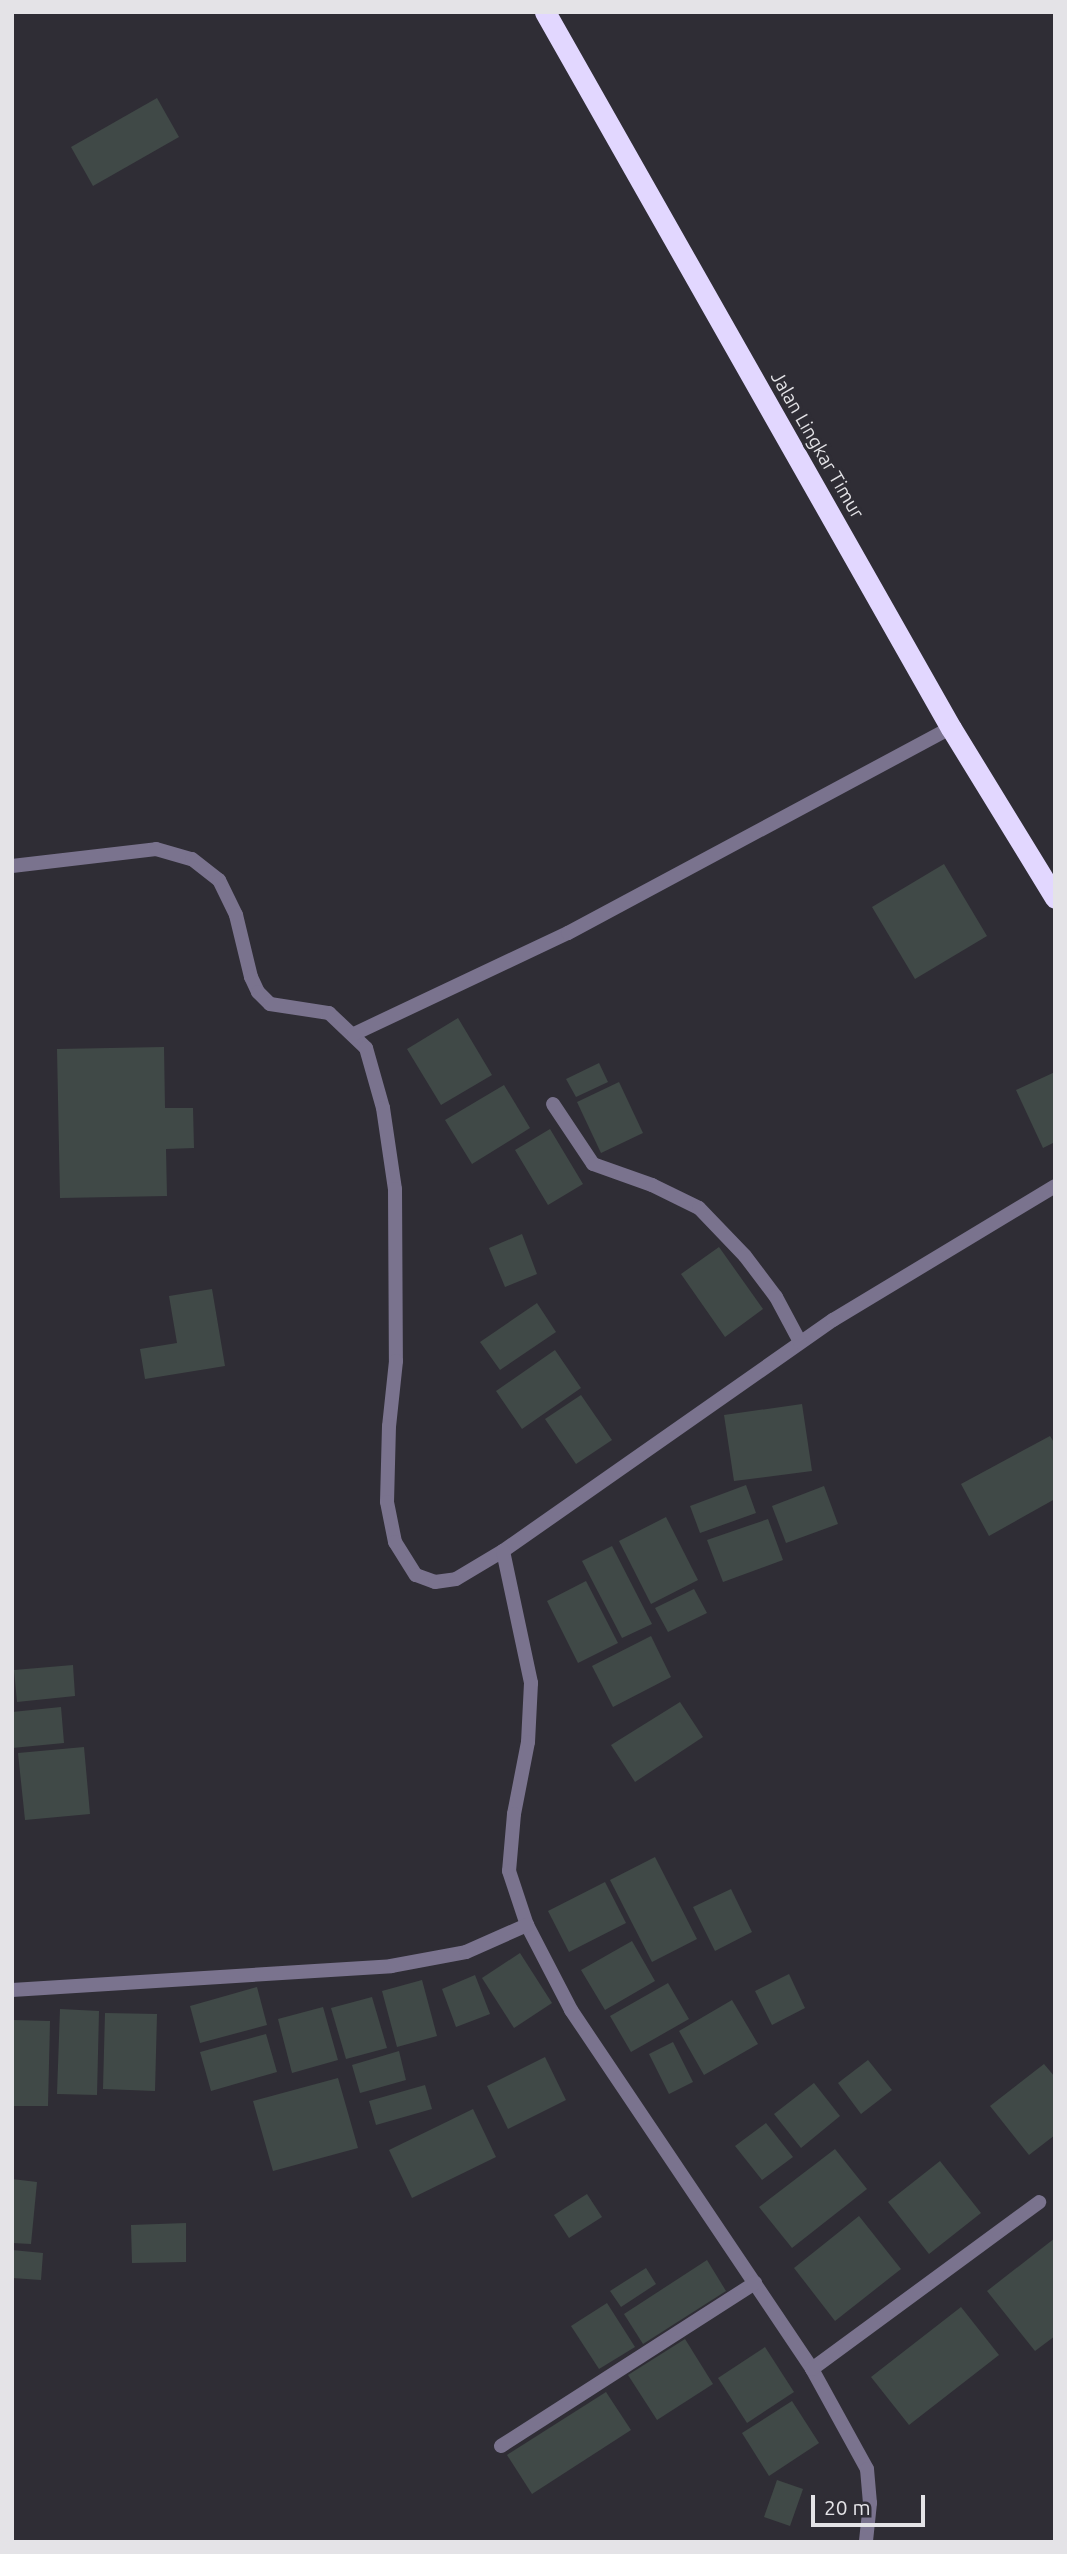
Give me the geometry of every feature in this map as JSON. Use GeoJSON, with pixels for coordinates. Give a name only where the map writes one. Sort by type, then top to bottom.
{"type":"FeatureCollection","features":[{"type":"Feature","properties":{"kind":"highway","name":"Jalan Lingkar Timur"},"geometry":{"type":"LineString","coordinates":[[545,12],[951,728],[1055,898]]}},
{"type":"Feature","properties":{"kind":"street"},"geometry":{"type":"LineString","coordinates":[[354,1034],[568,933],[951,728]]}},
{"type":"Feature","properties":{"kind":"street"},"geometry":{"type":"LineString","coordinates":[[12,866],[156,849],[192,859],[219,880],[236,915],[251,977],[258,992],[270,1004],[329,1013],[366,1048],[383,1108],[396,1189],[396,1361],[389,1426],[387,1502],[395,1542],[416,1575],[436,1582],[456,1579],[503,1551],[800,1342],[1055,1186]]}},
{"type":"Feature","properties":{"kind":"street"},"geometry":{"type":"LineString","coordinates":[[553,1104],[593,1164],[652,1185],[699,1208],[746,1256],[776,1297],[800,1342]]}},
{"type":"Feature","properties":{"kind":"street"},"geometry":{"type":"LineString","coordinates":[[503,1551],[531,1683],[528,1742],[514,1814],[509,1871],[527,1925],[571,2010],[812,2369],[867,2469],[870,2503],[866,2542]]}},
{"type":"Feature","properties":{"kind":"street"},"geometry":{"type":"LineString","coordinates":[[12,1990],[391,1966],[466,1952],[527,1925]]}},
{"type":"Feature","properties":{"kind":"street"},"geometry":{"type":"LineString","coordinates":[[812,2369],[1039,2202]]}},
{"type":"Feature","properties":{"kind":"street"},"geometry":{"type":"LineString","coordinates":[[501,2446],[755,2283]]}},
{"type":"Feature","properties":{"kind":"building"},"geometry":{"type":"Polygon","coordinates":[[[157,98],[179,137],[93,186],[71,147],[157,98]]]}},
{"type":"Feature","properties":{"kind":"building"},"geometry":{"type":"Polygon","coordinates":[[[944,864],[987,936],[915,979],[872,907],[944,864]]]}},
{"type":"Feature","properties":{"kind":"building"},"geometry":{"type":"Polygon","coordinates":[[[458,1018],[492,1075],[441,1105],[407,1049],[458,1018]]]}},
{"type":"Feature","properties":{"kind":"building"},"geometry":{"type":"Polygon","coordinates":[[[164,1047],[165,1108],[193,1108],[194,1148],[166,1149],[167,1196],[60,1198],[57,1049],[164,1047]]]}},
{"type":"Feature","properties":{"kind":"building"},"geometry":{"type":"Polygon","coordinates":[[[599,1063],[608,1082],[576,1097],[566,1079],[599,1063]]]}},
{"type":"Feature","properties":{"kind":"building"},"geometry":{"type":"Polygon","coordinates":[[[1055,1072],[1055,1142],[1043,1148],[1016,1090],[1055,1072]]]}},
{"type":"Feature","properties":{"kind":"building"},"geometry":{"type":"Polygon","coordinates":[[[619,1082],[643,1133],[601,1153],[577,1102],[619,1082]]]}},
{"type":"Feature","properties":{"kind":"building"},"geometry":{"type":"Polygon","coordinates":[[[504,1085],[530,1128],[472,1164],[445,1120],[504,1085]]]}},
{"type":"Feature","properties":{"kind":"building"},"geometry":{"type":"Polygon","coordinates":[[[550,1129],[583,1184],[548,1205],[515,1150],[550,1129]]]}},
{"type":"Feature","properties":{"kind":"building"},"geometry":{"type":"Polygon","coordinates":[[[522,1234],[537,1274],[505,1287],[489,1248],[522,1234]]]}},
{"type":"Feature","properties":{"kind":"building"},"geometry":{"type":"Polygon","coordinates":[[[719,1247],[763,1309],[725,1337],[681,1274],[719,1247]]]}},
{"type":"Feature","properties":{"kind":"building"},"geometry":{"type":"Polygon","coordinates":[[[212,1289],[225,1366],[145,1379],[140,1349],[177,1343],[169,1296],[212,1289]]]}},
{"type":"Feature","properties":{"kind":"building"},"geometry":{"type":"Polygon","coordinates":[[[537,1303],[556,1332],[500,1370],[480,1342],[537,1303]]]}},
{"type":"Feature","properties":{"kind":"building"},"geometry":{"type":"Polygon","coordinates":[[[555,1350],[581,1388],[522,1429],[496,1391],[555,1350]]]}},
{"type":"Feature","properties":{"kind":"building"},"geometry":{"type":"Polygon","coordinates":[[[581,1395],[612,1440],[576,1464],[545,1419],[581,1395]]]}},
{"type":"Feature","properties":{"kind":"building"},"geometry":{"type":"Polygon","coordinates":[[[802,1404],[812,1471],[734,1481],[724,1415],[802,1404]]]}},
{"type":"Feature","properties":{"kind":"building"},"geometry":{"type":"Polygon","coordinates":[[[1050,1436],[1055,1444],[1055,1499],[989,1536],[961,1484],[1050,1436]]]}},
{"type":"Feature","properties":{"kind":"building"},"geometry":{"type":"Polygon","coordinates":[[[746,1485],[756,1513],[700,1533],[690,1506],[746,1485]]]}},
{"type":"Feature","properties":{"kind":"building"},"geometry":{"type":"Polygon","coordinates":[[[824,1486],[838,1524],[786,1543],[772,1506],[824,1486]]]}},
{"type":"Feature","properties":{"kind":"building"},"geometry":{"type":"Polygon","coordinates":[[[666,1517],[698,1580],[651,1604],[619,1541],[666,1517]]]}},
{"type":"Feature","properties":{"kind":"building"},"geometry":{"type":"Polygon","coordinates":[[[768,1519],[783,1560],[723,1582],[707,1540],[768,1519]]]}},
{"type":"Feature","properties":{"kind":"building"},"geometry":{"type":"Polygon","coordinates":[[[612,1546],[652,1624],[622,1638],[582,1561],[612,1546]]]}},
{"type":"Feature","properties":{"kind":"building"},"geometry":{"type":"Polygon","coordinates":[[[586,1581],[618,1643],[578,1663],[547,1601],[586,1581]]]}},
{"type":"Feature","properties":{"kind":"building"},"geometry":{"type":"Polygon","coordinates":[[[694,1589],[707,1613],[668,1632],[655,1608],[694,1589]]]}},
{"type":"Feature","properties":{"kind":"building"},"geometry":{"type":"Polygon","coordinates":[[[651,1636],[671,1677],[613,1707],[592,1666],[651,1636]]]}},
{"type":"Feature","properties":{"kind":"building"},"geometry":{"type":"Polygon","coordinates":[[[73,1665],[75,1696],[17,1702],[14,1670],[73,1665]]]}},
{"type":"Feature","properties":{"kind":"building"},"geometry":{"type":"Polygon","coordinates":[[[680,1702],[703,1737],[635,1782],[611,1745],[680,1702]]]}},
{"type":"Feature","properties":{"kind":"building"},"geometry":{"type":"Polygon","coordinates":[[[61,1707],[64,1743],[12,1748],[12,1712],[61,1707]]]}},
{"type":"Feature","properties":{"kind":"building"},"geometry":{"type":"Polygon","coordinates":[[[84,1747],[90,1814],[25,1820],[18,1753],[84,1747]]]}},
{"type":"Feature","properties":{"kind":"building"},"geometry":{"type":"Polygon","coordinates":[[[655,1857],[697,1939],[652,1962],[610,1880],[655,1857]]]}},
{"type":"Feature","properties":{"kind":"building"},"geometry":{"type":"Polygon","coordinates":[[[605,1882],[626,1923],[569,1952],[548,1911],[605,1882]]]}},
{"type":"Feature","properties":{"kind":"building"},"geometry":{"type":"Polygon","coordinates":[[[731,1889],[752,1932],[715,1951],[693,1907],[731,1889]]]}},
{"type":"Feature","properties":{"kind":"building"},"geometry":{"type":"Polygon","coordinates":[[[632,1941],[655,1981],[605,2010],[581,1970],[632,1941]]]}},
{"type":"Feature","properties":{"kind":"building"},"geometry":{"type":"Polygon","coordinates":[[[520,1953],[552,2003],[514,2028],[482,1978],[520,1953]]]}},
{"type":"Feature","properties":{"kind":"building"},"geometry":{"type":"Polygon","coordinates":[[[789,1974],[805,2008],[772,2025],[755,1991],[789,1974]]]}},
{"type":"Feature","properties":{"kind":"building"},"geometry":{"type":"Polygon","coordinates":[[[475,1975],[490,2014],[456,2027],[442,1989],[475,1975]]]}},
{"type":"Feature","properties":{"kind":"building"},"geometry":{"type":"Polygon","coordinates":[[[422,1980],[437,2036],[397,2047],[382,1991],[422,1980]]]}},
{"type":"Feature","properties":{"kind":"building"},"geometry":{"type":"Polygon","coordinates":[[[668,1983],[689,2019],[631,2052],[610,2016],[668,1983]]]}},
{"type":"Feature","properties":{"kind":"building"},"geometry":{"type":"Polygon","coordinates":[[[257,1987],[267,2025],[200,2043],[190,2006],[257,1987]]]}},
{"type":"Feature","properties":{"kind":"building"},"geometry":{"type":"Polygon","coordinates":[[[372,1997],[387,2048],[346,2059],[331,2008],[372,1997]]]}},
{"type":"Feature","properties":{"kind":"building"},"geometry":{"type":"Polygon","coordinates":[[[732,2000],[758,2044],[704,2075],[679,2031],[732,2000]]]}},
{"type":"Feature","properties":{"kind":"building"},"geometry":{"type":"Polygon","coordinates":[[[323,2007],[338,2060],[292,2073],[278,2019],[323,2007]]]}},
{"type":"Feature","properties":{"kind":"building"},"geometry":{"type":"Polygon","coordinates":[[[60,2009],[99,2011],[97,2095],[57,2094],[60,2009]]]}},
{"type":"Feature","properties":{"kind":"building"},"geometry":{"type":"Polygon","coordinates":[[[105,2013],[157,2014],[155,2091],[103,2089],[105,2013]]]}},
{"type":"Feature","properties":{"kind":"building"},"geometry":{"type":"Polygon","coordinates":[[[12,2020],[50,2021],[48,2106],[12,2106],[12,2020]]]}},
{"type":"Feature","properties":{"kind":"building"},"geometry":{"type":"Polygon","coordinates":[[[266,2034],[277,2072],[211,2091],[200,2052],[266,2034]]]}},
{"type":"Feature","properties":{"kind":"building"},"geometry":{"type":"Polygon","coordinates":[[[673,2042],[693,2082],[669,2094],[649,2054],[673,2042]]]}},
{"type":"Feature","properties":{"kind":"building"},"geometry":{"type":"Polygon","coordinates":[[[399,2051],[406,2080],[360,2093],[352,2065],[399,2051]]]}},
{"type":"Feature","properties":{"kind":"building"},"geometry":{"type":"Polygon","coordinates":[[[545,2057],[566,2100],[508,2129],[487,2086],[545,2057]]]}},
{"type":"Feature","properties":{"kind":"building"},"geometry":{"type":"Polygon","coordinates":[[[868,2060],[892,2090],[861,2114],[838,2083],[868,2060]]]}},
{"type":"Feature","properties":{"kind":"building"},"geometry":{"type":"Polygon","coordinates":[[[1044,2064],[1055,2077],[1055,2135],[1029,2155],[990,2106],[1044,2064]]]}},
{"type":"Feature","properties":{"kind":"building"},"geometry":{"type":"Polygon","coordinates":[[[338,2078],[358,2148],[273,2171],[253,2101],[338,2078]]]}},
{"type":"Feature","properties":{"kind":"building"},"geometry":{"type":"Polygon","coordinates":[[[814,2083],[840,2116],[801,2148],[774,2114],[814,2083]]]}},
{"type":"Feature","properties":{"kind":"building"},"geometry":{"type":"Polygon","coordinates":[[[425,2085],[432,2109],[376,2125],[369,2101],[425,2085]]]}},
{"type":"Feature","properties":{"kind":"building"},"geometry":{"type":"Polygon","coordinates":[[[473,2109],[496,2157],[412,2198],[389,2150],[473,2109]]]}},
{"type":"Feature","properties":{"kind":"building"},"geometry":{"type":"Polygon","coordinates":[[[766,2123],[793,2157],[762,2180],[735,2146],[766,2123]]]}},
{"type":"Feature","properties":{"kind":"building"},"geometry":{"type":"Polygon","coordinates":[[[835,2149],[867,2189],[792,2248],[759,2207],[835,2149]]]}},
{"type":"Feature","properties":{"kind":"building"},"geometry":{"type":"Polygon","coordinates":[[[940,2161],[981,2213],[929,2254],[888,2202],[940,2161]]]}},
{"type":"Feature","properties":{"kind":"building"},"geometry":{"type":"Polygon","coordinates":[[[12,2179],[37,2182],[31,2244],[12,2243],[12,2179]]]}},
{"type":"Feature","properties":{"kind":"building"},"geometry":{"type":"Polygon","coordinates":[[[587,2194],[602,2217],[569,2238],[554,2215],[587,2194]]]}},
{"type":"Feature","properties":{"kind":"building"},"geometry":{"type":"Polygon","coordinates":[[[859,2216],[901,2269],[835,2321],[794,2268],[859,2216]]]}},
{"type":"Feature","properties":{"kind":"building"},"geometry":{"type":"Polygon","coordinates":[[[186,2223],[186,2262],[132,2263],[131,2225],[186,2223]]]}},
{"type":"Feature","properties":{"kind":"building"},"geometry":{"type":"Polygon","coordinates":[[[1055,2238],[1055,2336],[1035,2351],[987,2291],[1055,2238]]]}},
{"type":"Feature","properties":{"kind":"building"},"geometry":{"type":"Polygon","coordinates":[[[12,2250],[43,2253],[41,2280],[12,2278],[12,2250]]]}},
{"type":"Feature","properties":{"kind":"building"},"geometry":{"type":"Polygon","coordinates":[[[707,2260],[726,2291],[643,2344],[624,2314],[707,2260]]]}},
{"type":"Feature","properties":{"kind":"building"},"geometry":{"type":"Polygon","coordinates":[[[646,2268],[656,2284],[621,2307],[610,2291],[646,2268]]]}},
{"type":"Feature","properties":{"kind":"building"},"geometry":{"type":"Polygon","coordinates":[[[607,2303],[635,2347],[599,2369],[571,2326],[607,2303]]]}},
{"type":"Feature","properties":{"kind":"building"},"geometry":{"type":"Polygon","coordinates":[[[961,2307],[999,2355],[909,2425],[871,2377],[961,2307]]]}},
{"type":"Feature","properties":{"kind":"building"},"geometry":{"type":"Polygon","coordinates":[[[685,2339],[713,2384],[657,2420],[628,2375],[685,2339]]]}},
{"type":"Feature","properties":{"kind":"building"},"geometry":{"type":"Polygon","coordinates":[[[765,2347],[794,2392],[747,2423],[718,2378],[765,2347]]]}},
{"type":"Feature","properties":{"kind":"building"},"geometry":{"type":"Polygon","coordinates":[[[606,2392],[631,2430],[532,2494],[507,2455],[606,2392]]]}},
{"type":"Feature","properties":{"kind":"building"},"geometry":{"type":"Polygon","coordinates":[[[792,2401],[819,2443],[769,2476],[742,2433],[792,2401]]]}},
{"type":"Feature","properties":{"kind":"building"},"geometry":{"type":"Polygon","coordinates":[[[777,2480],[803,2489],[790,2526],[764,2517],[777,2480]]]}}]}
